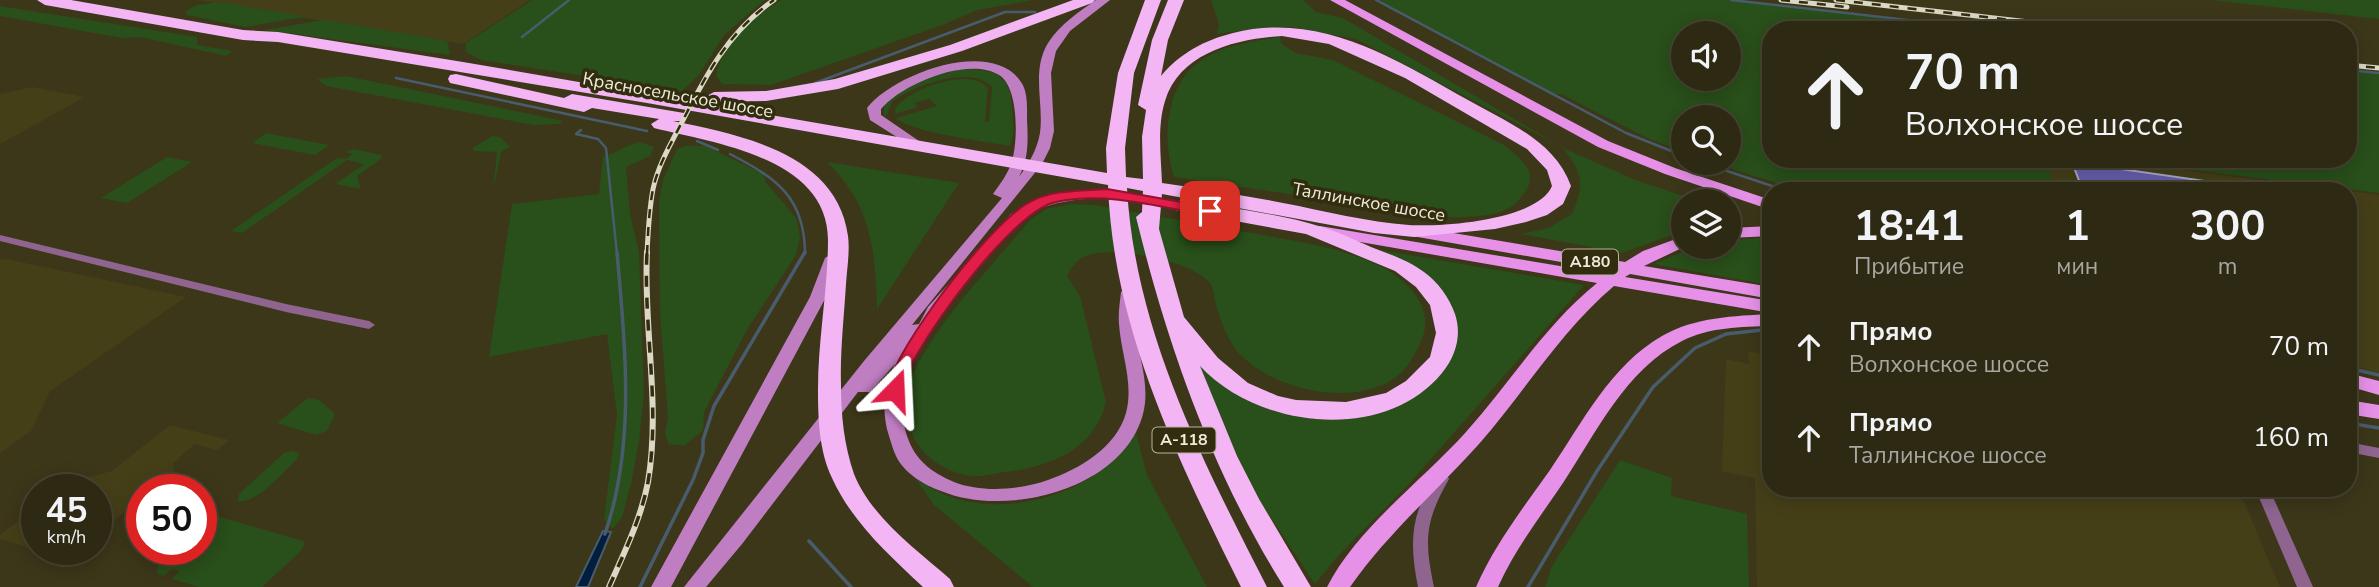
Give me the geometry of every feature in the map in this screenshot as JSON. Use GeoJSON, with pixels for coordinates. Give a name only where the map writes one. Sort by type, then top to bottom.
{"type":"FeatureCollection","features":[{"type":"Feature","properties":{"kind":"highway","name":"Красносельское шоссе"},"geometry":{"type":"LineString","coordinates":[[45,0],[243,34],[278,37],[621,92],[960,152]]}},
{"type":"Feature","properties":{"kind":"highway"},"geometry":{"type":"LineString","coordinates":[[621,92],[739,99],[798,94],[862,78],[1018,28],[1087,0]]}},
{"type":"Feature","properties":{"kind":"highway","name":"А-118"},"geometry":{"type":"LineString","coordinates":[[1153,0],[1126,75],[1118,136],[1117,212],[1129,286],[1162,388],[1204,490],[1254,587]]}},
{"type":"Feature","properties":{"kind":"highway","name":"А-118"},"geometry":{"type":"LineString","coordinates":[[1176,0],[1160,40],[1147,106],[1142,183],[1149,229],[1194,382],[1235,477],[1298,587]]}},
{"type":"Feature","properties":{"kind":"highway"},"geometry":{"type":"LineString","coordinates":[[1149,229],[1154,209],[1151,153],[1155,110],[1161,89],[1176,67],[1211,45],[1230,38],[1285,32],[1348,43],[1380,57],[1533,145],[1548,157],[1559,174],[1561,187],[1557,197],[1539,214],[1504,224],[1410,231]]}},
{"type":"Feature","properties":{"kind":"highway","name":"Красносельское шоссе"},"geometry":{"type":"LineString","coordinates":[[243,34],[270,43],[456,79],[1107,193]]}},
{"type":"Feature","properties":{"kind":"highway"},"geometry":{"type":"LineString","coordinates":[[456,79],[750,145],[783,160],[817,183],[835,216],[838,236],[830,431],[839,467],[856,501],[886,536],[941,587]]}},
{"type":"Feature","properties":{"kind":"highway","name":"Таллинское шоссе"},"geometry":{"type":"LineString","coordinates":[[960,152],[1410,231]]}},
{"type":"Feature","properties":{"kind":"highway","name":"Таллинское шоссе"},"geometry":{"type":"LineString","coordinates":[[1107,193],[1313,230]]}},
{"type":"Feature","properties":{"kind":"highway"},"geometry":{"type":"LineString","coordinates":[[1176,322],[1212,366],[1253,396],[1277,403],[1327,410],[1355,408],[1404,394],[1425,379],[1440,361],[1447,344],[1447,321],[1439,302],[1424,282],[1403,268],[1313,230]]}},
{"type":"Feature","properties":{"kind":"main road"},"geometry":{"type":"LineString","coordinates":[[986,217],[1041,157],[1048,124],[1045,66],[1051,50],[1063,32],[1104,0]]}},
{"type":"Feature","properties":{"kind":"main road"},"geometry":{"type":"LineString","coordinates":[[1336,0],[1592,138],[1670,171],[1762,202]]}},
{"type":"Feature","properties":{"kind":"main road"},"geometry":{"type":"LineString","coordinates":[[694,587],[735,539],[940,278],[1009,183],[1020,164],[1021,120],[1017,87],[1006,73],[978,66],[948,68],[888,92],[879,98],[874,108],[875,117],[884,126],[914,144]]}},
{"type":"Feature","properties":{"kind":"main road"},"geometry":{"type":"LineString","coordinates":[[752,517],[1016,217],[1052,198],[1107,193]]}},
{"type":"Feature","properties":{"kind":"main road","name":"Таллинское шоссе"},"geometry":{"type":"LineString","coordinates":[[1313,230],[1762,305]]}},
{"type":"Feature","properties":{"kind":"main road","name":"Таллинское шоссе"},"geometry":{"type":"LineString","coordinates":[[1410,231],[1762,291]]}},
{"type":"Feature","properties":{"kind":"main road"},"geometry":{"type":"LineString","coordinates":[[1741,232],[1762,231]]}},
{"type":"Feature","properties":{"kind":"main road"},"geometry":{"type":"LineString","coordinates":[[660,587],[818,297],[831,268],[838,236]]}},
{"type":"Feature","properties":{"kind":"main road"},"geometry":{"type":"LineString","coordinates":[[1338,587],[1373,542],[1473,436],[1567,321],[1595,292],[1623,268],[1671,245]]}},
{"type":"Feature","properties":{"kind":"main road"},"geometry":{"type":"LineString","coordinates":[[940,305],[898,374],[892,405],[894,433],[902,452],[930,479],[972,494],[998,497],[1050,489],[1074,479],[1097,466],[1115,449],[1129,429],[1139,394],[1127,324],[1129,286]]}},
{"type":"Feature","properties":{"kind":"main road"},"geometry":{"type":"LineString","coordinates":[[1487,587],[1504,552],[1617,389],[1647,355],[1668,340],[1688,331],[1721,323],[1762,321]]}},
{"type":"Feature","properties":{"kind":"main road"},"geometry":{"type":"LineString","coordinates":[[2357,382],[2379,388]]}},
{"type":"Feature","properties":{"kind":"main road"},"geometry":{"type":"LineString","coordinates":[[2357,391],[2379,394]]}},
{"type":"Feature","properties":{"kind":"main road"},"geometry":{"type":"LineString","coordinates":[[2357,408],[2379,412]]}},
{"type":"Feature","properties":{"kind":"main road"},"geometry":{"type":"LineString","coordinates":[[703,587],[735,539]]}},
{"type":"Feature","properties":{"kind":"street"},"geometry":{"type":"LineString","coordinates":[[0,237],[286,308],[369,325]]}},
{"type":"Feature","properties":{"kind":"street"},"geometry":{"type":"LineString","coordinates":[[1426,587],[1420,559],[1419,533],[1424,508],[1473,436]]}},
{"type":"Feature","properties":{"kind":"street"},"geometry":{"type":"LineString","coordinates":[[2357,449],[2379,453]]}},
{"type":"Feature","properties":{"kind":"street"},"geometry":{"type":"LineString","coordinates":[[2266,497],[2305,587]]}},
{"type":"Feature","properties":{"kind":"shaded area"},"geometry":{"type":"Polygon","coordinates":[[[197,0],[530,0],[463,44],[197,0]]]}},
{"type":"Feature","properties":{"kind":"shaded area"},"geometry":{"type":"Polygon","coordinates":[[[32,87],[85,97],[0,144],[0,94],[32,87]]]}},
{"type":"Feature","properties":{"kind":"shaded area"},"geometry":{"type":"Polygon","coordinates":[[[2048,168],[2165,168],[2277,182],[2053,182],[2048,168]]]}},
{"type":"Feature","properties":{"kind":"shaded area"},"geometry":{"type":"Polygon","coordinates":[[[2357,192],[2379,195],[2379,373],[2357,367],[2357,192]]]}},
{"type":"Feature","properties":{"kind":"shaded area"},"geometry":{"type":"Polygon","coordinates":[[[6,259],[186,297],[50,391],[31,431],[0,453],[0,260],[6,259]]]}},
{"type":"Feature","properties":{"kind":"shaded area"},"geometry":{"type":"Polygon","coordinates":[[[1748,351],[1762,353],[1762,497],[2242,497],[2280,587],[1757,587],[1755,478],[1722,471],[1726,359],[1749,364],[1748,351]]]}},
{"type":"Feature","properties":{"kind":"shaded area"},"geometry":{"type":"Polygon","coordinates":[[[170,425],[229,440],[217,450],[195,444],[172,464],[175,470],[170,474],[126,474],[126,511],[112,522],[112,474],[101,474],[112,471],[170,425]]]}},
{"type":"Feature","properties":{"kind":"shaded area"},"geometry":{"type":"Polygon","coordinates":[[[21,519],[21,545],[0,539],[0,535],[21,519]]]}},
{"type":"Feature","properties":{"kind":"green space"},"geometry":{"type":"Polygon","coordinates":[[[532,0],[765,0],[724,35],[699,75],[682,91],[481,60],[466,52],[466,43],[532,0]]]}},
{"type":"Feature","properties":{"kind":"green space"},"geometry":{"type":"Polygon","coordinates":[[[781,0],[1034,0],[977,10],[945,24],[771,85],[722,84],[716,76],[719,64],[732,41],[760,14],[781,0]]]}},
{"type":"Feature","properties":{"kind":"green space"},"geometry":{"type":"Polygon","coordinates":[[[1211,0],[1303,0],[1316,12],[1343,18],[1560,146],[1356,39],[1292,27],[1217,34],[1219,24],[1211,0]]]}},
{"type":"Feature","properties":{"kind":"green space"},"geometry":{"type":"Polygon","coordinates":[[[1380,0],[1735,0],[1926,21],[1762,21],[1762,168],[2048,168],[2053,182],[1773,182],[1741,172],[1741,105],[1671,105],[1671,147],[1561,94],[1554,94],[1403,15],[1380,0]]]}},
{"type":"Feature","properties":{"kind":"green space"},"geometry":{"type":"Polygon","coordinates":[[[2212,0],[2379,0],[2379,19],[2212,0]]]}},
{"type":"Feature","properties":{"kind":"green space"},"geometry":{"type":"Polygon","coordinates":[[[219,2],[304,17],[245,27],[187,15],[186,11],[197,5],[219,2]]]}},
{"type":"Feature","properties":{"kind":"green space"},"geometry":{"type":"Polygon","coordinates":[[[0,6],[197,37],[197,45],[233,51],[226,56],[140,37],[122,38],[0,16],[0,6]]]}},
{"type":"Feature","properties":{"kind":"green space"},"geometry":{"type":"Polygon","coordinates":[[[323,20],[444,40],[448,43],[450,55],[265,30],[323,20]]]}},
{"type":"Feature","properties":{"kind":"green space"},"geometry":{"type":"Polygon","coordinates":[[[1280,37],[1281,43],[1295,53],[1333,60],[1504,145],[1521,160],[1529,172],[1529,185],[1525,192],[1513,205],[1494,214],[1444,217],[1174,177],[1168,151],[1168,125],[1177,88],[1187,74],[1198,63],[1227,48],[1280,37]]]}},
{"type":"Feature","properties":{"kind":"green space"},"geometry":{"type":"Polygon","coordinates":[[[964,69],[989,71],[1003,79],[1012,106],[1013,130],[1009,146],[932,132],[896,118],[937,106],[929,99],[914,103],[918,107],[895,114],[895,109],[912,94],[940,83],[968,79],[988,88],[985,122],[989,122],[992,87],[983,80],[971,77],[942,80],[913,90],[892,102],[887,115],[884,116],[884,103],[902,90],[932,77],[964,69]]]}},
{"type":"Feature","properties":{"kind":"green space"},"geometry":{"type":"Polygon","coordinates":[[[2357,70],[2379,73],[2379,193],[2357,190],[2357,182],[2289,182],[2175,168],[2357,168],[2357,70]]]}},
{"type":"Feature","properties":{"kind":"green space"},"geometry":{"type":"Polygon","coordinates":[[[346,76],[564,121],[559,124],[534,125],[326,86],[317,79],[346,76]]]}},
{"type":"Feature","properties":{"kind":"green space"},"geometry":{"type":"Polygon","coordinates":[[[266,133],[329,145],[315,155],[252,143],[266,133]]]}},
{"type":"Feature","properties":{"kind":"green space"},"geometry":{"type":"Polygon","coordinates":[[[492,136],[500,137],[510,147],[501,152],[493,191],[497,152],[474,151],[473,148],[492,136]]]}},
{"type":"Feature","properties":{"kind":"green space"},"geometry":{"type":"Polygon","coordinates":[[[640,142],[654,147],[650,156],[626,167],[630,214],[639,252],[644,394],[631,484],[622,517],[613,529],[604,519],[617,415],[607,334],[489,357],[512,204],[599,194],[603,157],[640,142]]]}},
{"type":"Feature","properties":{"kind":"green space"},"geometry":{"type":"Polygon","coordinates":[[[705,146],[764,174],[765,181],[797,219],[800,239],[796,255],[748,328],[704,412],[703,430],[684,446],[669,444],[665,434],[668,418],[660,313],[659,201],[663,180],[677,149],[705,146]]]}},
{"type":"Feature","properties":{"kind":"green space"},"geometry":{"type":"Polygon","coordinates":[[[1563,148],[1633,179],[1671,192],[1671,235],[1622,253],[1521,234],[1548,228],[1572,214],[1580,187],[1575,165],[1563,148]]]}},
{"type":"Feature","properties":{"kind":"green space"},"geometry":{"type":"Polygon","coordinates":[[[354,149],[381,155],[382,158],[357,176],[361,189],[335,184],[364,164],[347,160],[242,233],[231,231],[337,158],[346,159],[353,154],[345,152],[354,149]]]}},
{"type":"Feature","properties":{"kind":"green space"},"geometry":{"type":"Polygon","coordinates":[[[167,157],[192,162],[127,203],[101,198],[167,157]]]}},
{"type":"Feature","properties":{"kind":"green space"},"geometry":{"type":"Polygon","coordinates":[[[827,162],[959,183],[877,309],[875,267],[862,212],[854,195],[827,162]]]}},
{"type":"Feature","properties":{"kind":"green space"},"geometry":{"type":"Polygon","coordinates":[[[1072,204],[1095,205],[1300,242],[1365,259],[1399,278],[1415,294],[1424,314],[1423,336],[1405,369],[1385,384],[1364,391],[1341,393],[1293,386],[1271,377],[1237,351],[1223,325],[1212,286],[1201,275],[1152,257],[1116,252],[1089,255],[1076,263],[1067,276],[1080,296],[1106,402],[1092,432],[1068,453],[1038,466],[977,476],[950,470],[930,458],[915,440],[910,429],[907,408],[908,384],[921,358],[949,316],[1030,220],[1046,209],[1072,204]]]}},
{"type":"Feature","properties":{"kind":"green space"},"geometry":{"type":"Polygon","coordinates":[[[1762,238],[1762,283],[1653,264],[1671,257],[1671,259],[1741,259],[1741,239],[1762,238]]]}},
{"type":"Feature","properties":{"kind":"green space"},"geometry":{"type":"Polygon","coordinates":[[[1380,250],[1584,285],[1408,485],[1337,557],[1315,584],[1261,503],[1223,428],[1197,366],[1201,365],[1284,410],[1419,393],[1444,370],[1454,318],[1380,250]]]}},
{"type":"Feature","properties":{"kind":"green space"},"geometry":{"type":"Polygon","coordinates":[[[308,398],[319,400],[335,414],[327,431],[316,435],[277,423],[308,398]]]}},
{"type":"Feature","properties":{"kind":"green space"},"geometry":{"type":"Polygon","coordinates":[[[1136,433],[1147,475],[1207,587],[1033,587],[934,505],[916,479],[942,494],[971,502],[994,504],[1041,499],[1085,481],[1122,451],[1136,433]]]}},
{"type":"Feature","properties":{"kind":"green space"},"geometry":{"type":"Polygon","coordinates":[[[284,453],[299,453],[297,459],[277,479],[253,498],[238,501],[239,494],[284,453]]]}},
{"type":"Feature","properties":{"kind":"green space"},"geometry":{"type":"Polygon","coordinates":[[[1620,460],[1672,478],[1671,496],[1747,514],[1749,587],[1545,587],[1552,566],[1620,460]]]}},
{"type":"Feature","properties":{"kind":"green space"},"geometry":{"type":"Polygon","coordinates":[[[217,518],[303,541],[305,544],[301,551],[262,587],[199,587],[172,579],[180,571],[172,569],[163,576],[157,573],[160,565],[217,565],[217,518]]]}},
{"type":"Feature","properties":{"kind":"water"},"geometry":{"type":"Polygon","coordinates":[[[603,531],[611,532],[588,587],[576,587],[603,531]]]}},
{"type":"Feature","properties":{"kind":"building"},"geometry":{"type":"Polygon","coordinates":[[[2074,168],[2114,168],[2212,182],[2080,182],[2074,168]]]}},
{"type":"Feature","properties":{"kind":"waterway"},"geometry":{"type":"LineString","coordinates":[[522,37],[569,0]]}},
{"type":"Feature","properties":{"kind":"waterway"},"geometry":{"type":"LineString","coordinates":[[1376,0],[1626,133],[1671,151]]}},
{"type":"Feature","properties":{"kind":"waterway"},"geometry":{"type":"LineString","coordinates":[[1731,0],[1916,21]]}},
{"type":"Feature","properties":{"kind":"waterway"},"geometry":{"type":"LineString","coordinates":[[815,83],[1005,12],[1035,12]]}},
{"type":"Feature","properties":{"kind":"waterway"},"geometry":{"type":"LineString","coordinates":[[2357,71],[2379,73]]}},
{"type":"Feature","properties":{"kind":"waterway"},"geometry":{"type":"LineString","coordinates":[[396,78],[647,131]]}},
{"type":"Feature","properties":{"kind":"waterway"},"geometry":{"type":"LineString","coordinates":[[581,130],[576,134],[598,139],[606,148],[617,254]]}},
{"type":"Feature","properties":{"kind":"waterway"},"geometry":{"type":"LineString","coordinates":[[697,141],[718,150]]}},
{"type":"Feature","properties":{"kind":"waterway"},"geometry":{"type":"LineString","coordinates":[[730,154],[761,172],[785,192],[800,218],[805,252]]}},
{"type":"Feature","properties":{"kind":"waterway"},"geometry":{"type":"LineString","coordinates":[[1739,175],[1762,183]]}},
{"type":"Feature","properties":{"kind":"waterway"},"geometry":{"type":"LineString","coordinates":[[605,534],[615,500],[625,430],[625,359],[617,252]]}},
{"type":"Feature","properties":{"kind":"waterway"},"geometry":{"type":"LineString","coordinates":[[640,587],[693,480],[703,453],[703,440],[714,406],[805,252]]}},
{"type":"Feature","properties":{"kind":"waterway"},"geometry":{"type":"LineString","coordinates":[[1528,587],[1597,471],[1653,387],[1695,348],[1726,334],[1762,330]]}},
{"type":"Feature","properties":{"kind":"waterway"},"geometry":{"type":"LineString","coordinates":[[2357,370],[2379,375]]}},
{"type":"Feature","properties":{"kind":"waterway"},"geometry":{"type":"LineString","coordinates":[[2357,424],[2379,428]]}},
{"type":"Feature","properties":{"kind":"waterway"},"geometry":{"type":"LineString","coordinates":[[809,541],[851,587]]}},
{"type":"Feature","properties":{"kind":"railway"},"geometry":{"type":"LineString","coordinates":[[647,254],[653,189],[669,148],[700,88],[731,40],[774,0]]}},
{"type":"Feature","properties":{"kind":"railway"},"geometry":{"type":"LineString","coordinates":[[1781,0],[1847,7]]}},
{"type":"Feature","properties":{"kind":"railway"},"geometry":{"type":"LineString","coordinates":[[1836,0],[2020,21]]}},
{"type":"Feature","properties":{"kind":"railway"},"geometry":{"type":"LineString","coordinates":[[2357,66],[2379,68]]}},
{"type":"Feature","properties":{"kind":"railway"},"geometry":{"type":"LineString","coordinates":[[609,587],[641,509],[652,453],[647,252]]}},
{"type":"Feature","properties":{"kind":"route"},"geometry":{"type":"LineString","coordinates":[[895,390],[898,374],[940,305],[1016,217],[1034,205],[1052,198],[1107,193],[1210,211]]}}]}
